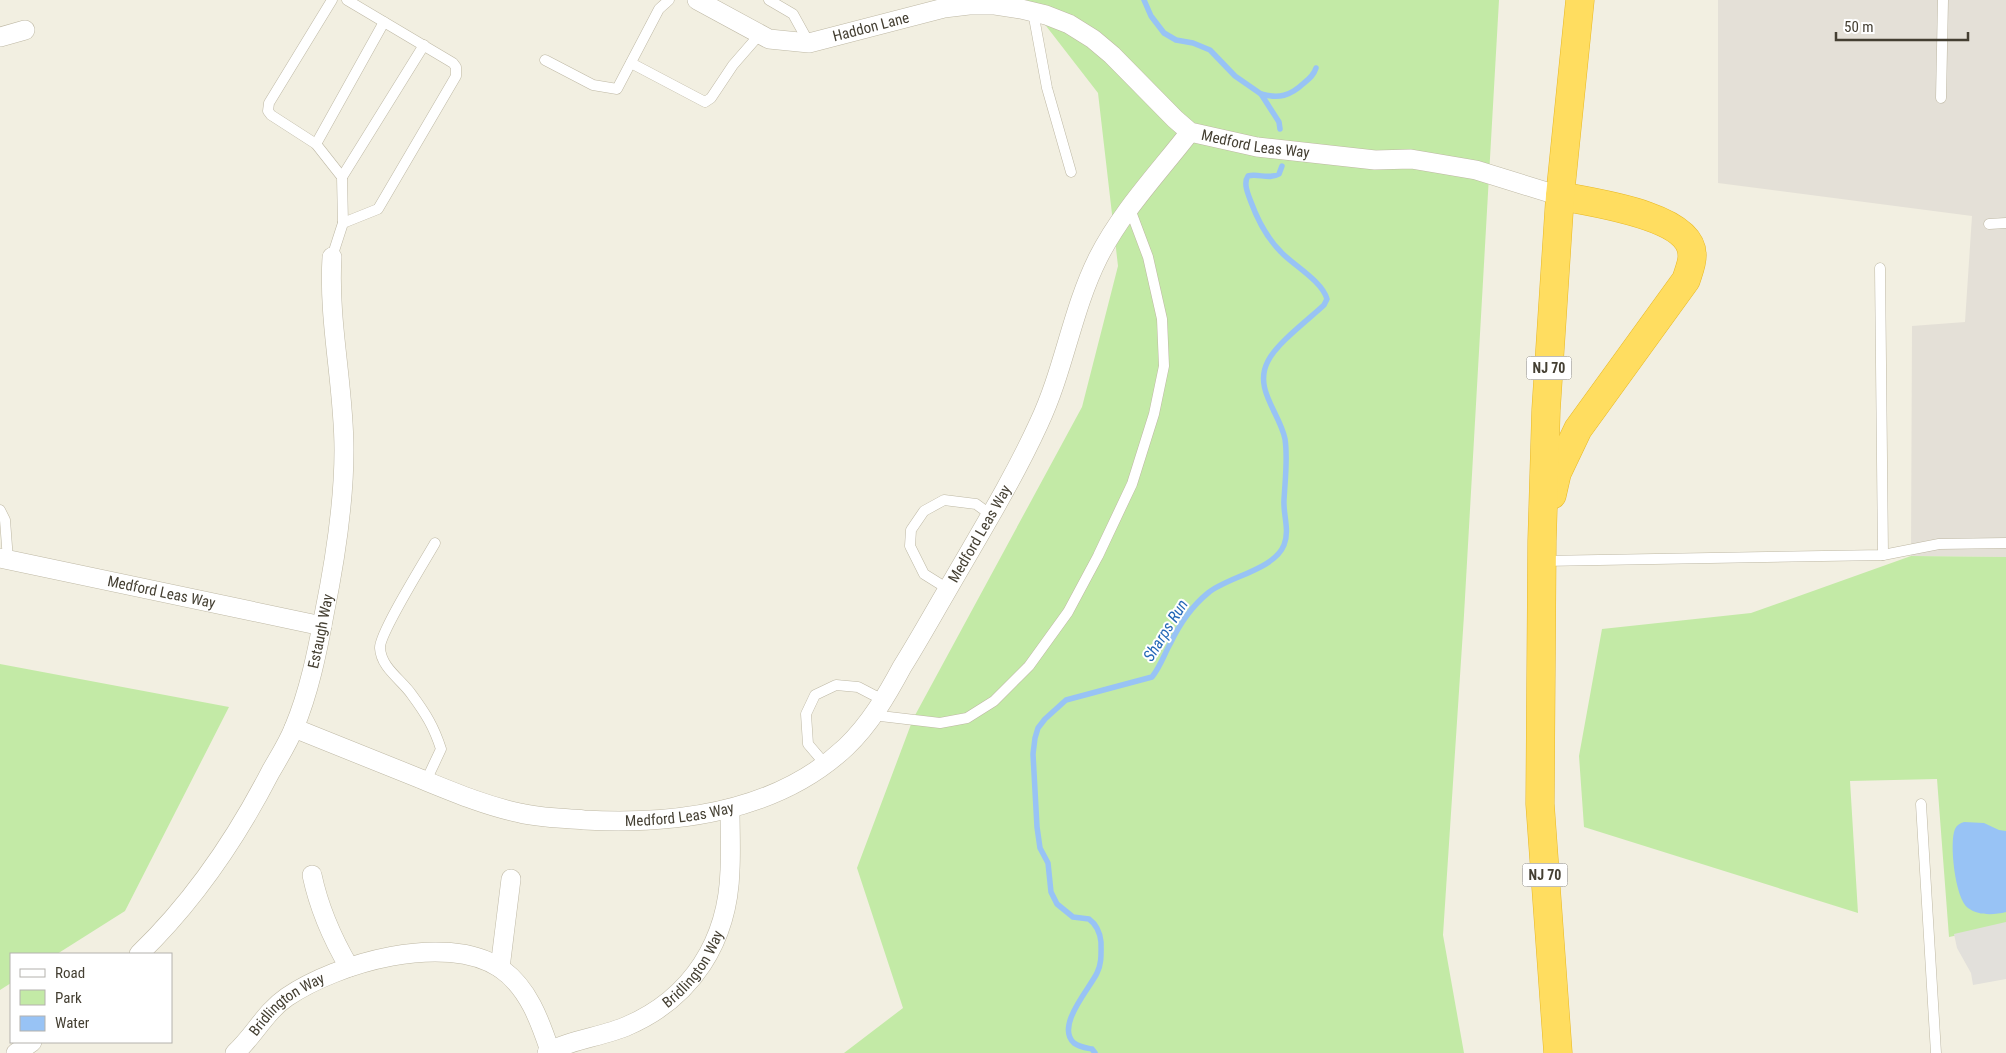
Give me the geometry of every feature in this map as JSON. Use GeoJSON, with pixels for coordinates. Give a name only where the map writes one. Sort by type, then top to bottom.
{"type":"FeatureCollection","features":[{"type":"Feature","properties":{"kind":"highway","name":"NJ 70"},"geometry":{"type":"LineString","coordinates":[[1558,1053],[1540,804],[1542,551],[1546,410],[1560,196],[1580,0]]}},
{"type":"Feature","properties":{"kind":"highway"},"geometry":{"type":"LineString","coordinates":[[1542,551],[1557,473],[1578,429],[1686,280],[1692,253],[1687,240],[1675,227],[1650,216],[1560,196]]}},
{"type":"Feature","properties":{"kind":"street","name":"Haddon Lane"},"geometry":{"type":"LineString","coordinates":[[697,0],[770,39],[809,43],[944,8],[969,5],[995,5],[1046,15],[1069,24],[1093,39],[1112,55],[1190,132]]}},
{"type":"Feature","properties":{"kind":"street"},"geometry":{"type":"LineString","coordinates":[[0,37],[25,30]]}},
{"type":"Feature","properties":{"kind":"street","name":"Medford Leas Way"},"geometry":{"type":"LineString","coordinates":[[294,728],[426,781],[477,800],[520,813],[569,819],[652,820],[730,809],[770,795],[812,773],[847,746],[883,700],[948,589],[1040,422],[1052,392],[1080,300],[1099,256],[1130,209],[1190,132],[1257,147],[1375,160],[1411,159],[1476,170],[1560,196]]}},
{"type":"Feature","properties":{"kind":"street","name":"Estaugh Way"},"geometry":{"type":"LineString","coordinates":[[140,953],[176,914],[227,846],[254,804],[294,728],[308,688],[322,626],[336,544],[344,451],[342,403],[332,306],[332,258]]}},
{"type":"Feature","properties":{"kind":"street","name":"Medford Leas Way"},"geometry":{"type":"LineString","coordinates":[[4,559],[322,626]]}},
{"type":"Feature","properties":{"kind":"street","name":"Bridlington Way"},"geometry":{"type":"LineString","coordinates":[[235,1053],[248,1040],[272,1009],[286,998],[318,979],[349,967],[390,957],[445,953],[481,958],[500,968],[511,977],[536,1013],[548,1052],[609,1033],[643,1018],[673,997],[687,984],[709,955],[716,939],[726,904],[730,871],[730,809]]}},
{"type":"Feature","properties":{"kind":"street"},"geometry":{"type":"LineString","coordinates":[[312,875],[323,914],[332,936],[349,967]]}},
{"type":"Feature","properties":{"kind":"street"},"geometry":{"type":"LineString","coordinates":[[500,968],[511,879]]}},
{"type":"Feature","properties":{"kind":"street"},"geometry":{"type":"LineString","coordinates":[[16,1053],[31,1043]]}},
{"type":"Feature","properties":{"kind":"lane"},"geometry":{"type":"LineString","coordinates":[[332,0],[269,103],[268,111],[271,115],[316,144],[342,178]]}},
{"type":"Feature","properties":{"kind":"lane"},"geometry":{"type":"LineString","coordinates":[[343,223],[378,209],[456,76],[456,67],[453,63],[347,0]]}},
{"type":"Feature","properties":{"kind":"lane"},"geometry":{"type":"LineString","coordinates":[[545,60],[593,85],[617,89],[658,9],[669,0]]}},
{"type":"Feature","properties":{"kind":"lane"},"geometry":{"type":"LineString","coordinates":[[769,0],[793,14],[809,43]]}},
{"type":"Feature","properties":{"kind":"lane"},"geometry":{"type":"LineString","coordinates":[[1941,98],[1943,0]]}},
{"type":"Feature","properties":{"kind":"lane"},"geometry":{"type":"LineString","coordinates":[[1033,12],[1047,88],[1071,172]]}},
{"type":"Feature","properties":{"kind":"lane"},"geometry":{"type":"LineString","coordinates":[[316,144],[384,22]]}},
{"type":"Feature","properties":{"kind":"lane"},"geometry":{"type":"LineString","coordinates":[[631,63],[705,102],[711,98],[733,65],[760,34]]}},
{"type":"Feature","properties":{"kind":"lane"},"geometry":{"type":"LineString","coordinates":[[332,258],[343,223],[342,178],[424,45]]}},
{"type":"Feature","properties":{"kind":"lane"},"geometry":{"type":"LineString","coordinates":[[872,715],[940,723],[968,718],[994,701],[1030,666],[1068,612],[1098,556],[1132,484],[1154,414],[1164,366],[1162,319],[1148,257],[1130,209]]}},
{"type":"Feature","properties":{"kind":"lane"},"geometry":{"type":"LineString","coordinates":[[1989,224],[2006,223]]}},
{"type":"Feature","properties":{"kind":"lane"},"geometry":{"type":"LineString","coordinates":[[1880,268],[1883,555]]}},
{"type":"Feature","properties":{"kind":"lane"},"geometry":{"type":"LineString","coordinates":[[948,589],[924,574],[910,546],[911,530],[924,511],[944,500],[976,504],[990,514]]}},
{"type":"Feature","properties":{"kind":"lane"},"geometry":{"type":"LineString","coordinates":[[0,510],[5,520],[4,559]]}},
{"type":"Feature","properties":{"kind":"lane"},"geometry":{"type":"LineString","coordinates":[[426,781],[441,749],[434,726],[412,693],[388,668],[382,658],[379,647],[388,625],[435,542]]}},
{"type":"Feature","properties":{"kind":"lane"},"geometry":{"type":"LineString","coordinates":[[1542,551],[1883,555],[1939,544],[2006,543]]}},
{"type":"Feature","properties":{"kind":"lane"},"geometry":{"type":"LineString","coordinates":[[825,764],[808,744],[806,714],[815,695],[836,685],[858,687],[883,700]]}},
{"type":"Feature","properties":{"kind":"lane"},"geometry":{"type":"LineString","coordinates":[[1921,804],[1936,1053]]}},
{"type":"Feature","properties":{"kind":"shaded area"},"geometry":{"type":"Polygon","coordinates":[[[1718,0],[2006,0],[2006,557],[1911,556],[1912,326],[1965,322],[1972,216],[1718,183],[1718,0]]]}},
{"type":"Feature","properties":{"kind":"shaded area"},"geometry":{"type":"Polygon","coordinates":[[[2006,922],[2006,979],[1973,985],[1971,973],[1957,948],[1954,934],[2006,922]]]}},
{"type":"Feature","properties":{"kind":"green space"},"geometry":{"type":"Polygon","coordinates":[[[1026,0],[1499,0],[1464,615],[1443,935],[1464,1053],[844,1053],[903,1008],[857,868],[913,719],[1082,407],[1118,266],[1098,93],[1026,0]]]}},
{"type":"Feature","properties":{"kind":"green space"},"geometry":{"type":"Polygon","coordinates":[[[1911,556],[2006,557],[2006,925],[1949,937],[1937,779],[1850,781],[1858,913],[1584,827],[1579,756],[1602,629],[1751,613],[1911,556]]]}},
{"type":"Feature","properties":{"kind":"green space"},"geometry":{"type":"Polygon","coordinates":[[[0,664],[229,707],[125,911],[59,953],[10,953],[10,984],[0,990],[0,664]]]}},
{"type":"Feature","properties":{"kind":"water"},"geometry":{"type":"Polygon","coordinates":[[[1964,822],[1984,823],[2006,831],[2006,912],[1982,914],[1972,911],[1963,903],[1954,870],[1953,836],[1955,829],[1964,822]]]}},
{"type":"Feature","properties":{"kind":"waterway","name":"Sharps Run"},"geometry":{"type":"LineString","coordinates":[[1144,0],[1151,16],[1164,33],[1176,40],[1193,43],[1210,50],[1235,76],[1261,94],[1279,122],[1280,129]]}},
{"type":"Feature","properties":{"kind":"waterway"},"geometry":{"type":"LineString","coordinates":[[1261,94],[1273,96],[1289,94],[1309,78],[1316,68]]}},
{"type":"Feature","properties":{"kind":"waterway","name":"Sharps Run"},"geometry":{"type":"LineString","coordinates":[[1095,1053],[1092,1049],[1074,1043],[1069,1036],[1069,1027],[1076,1007],[1099,969],[1101,938],[1098,929],[1092,921],[1073,917],[1057,904],[1051,892],[1048,863],[1040,848],[1037,827],[1033,754],[1035,738],[1038,728],[1045,719],[1066,700],[1152,677],[1182,623],[1202,598],[1216,587],[1271,561],[1279,554],[1284,545],[1286,539],[1284,506],[1286,447],[1282,429],[1265,391],[1264,371],[1272,354],[1278,347],[1324,305],[1327,299],[1319,286],[1271,241],[1260,222],[1249,196],[1246,185],[1248,176],[1275,176],[1279,174],[1282,166]]}}]}
